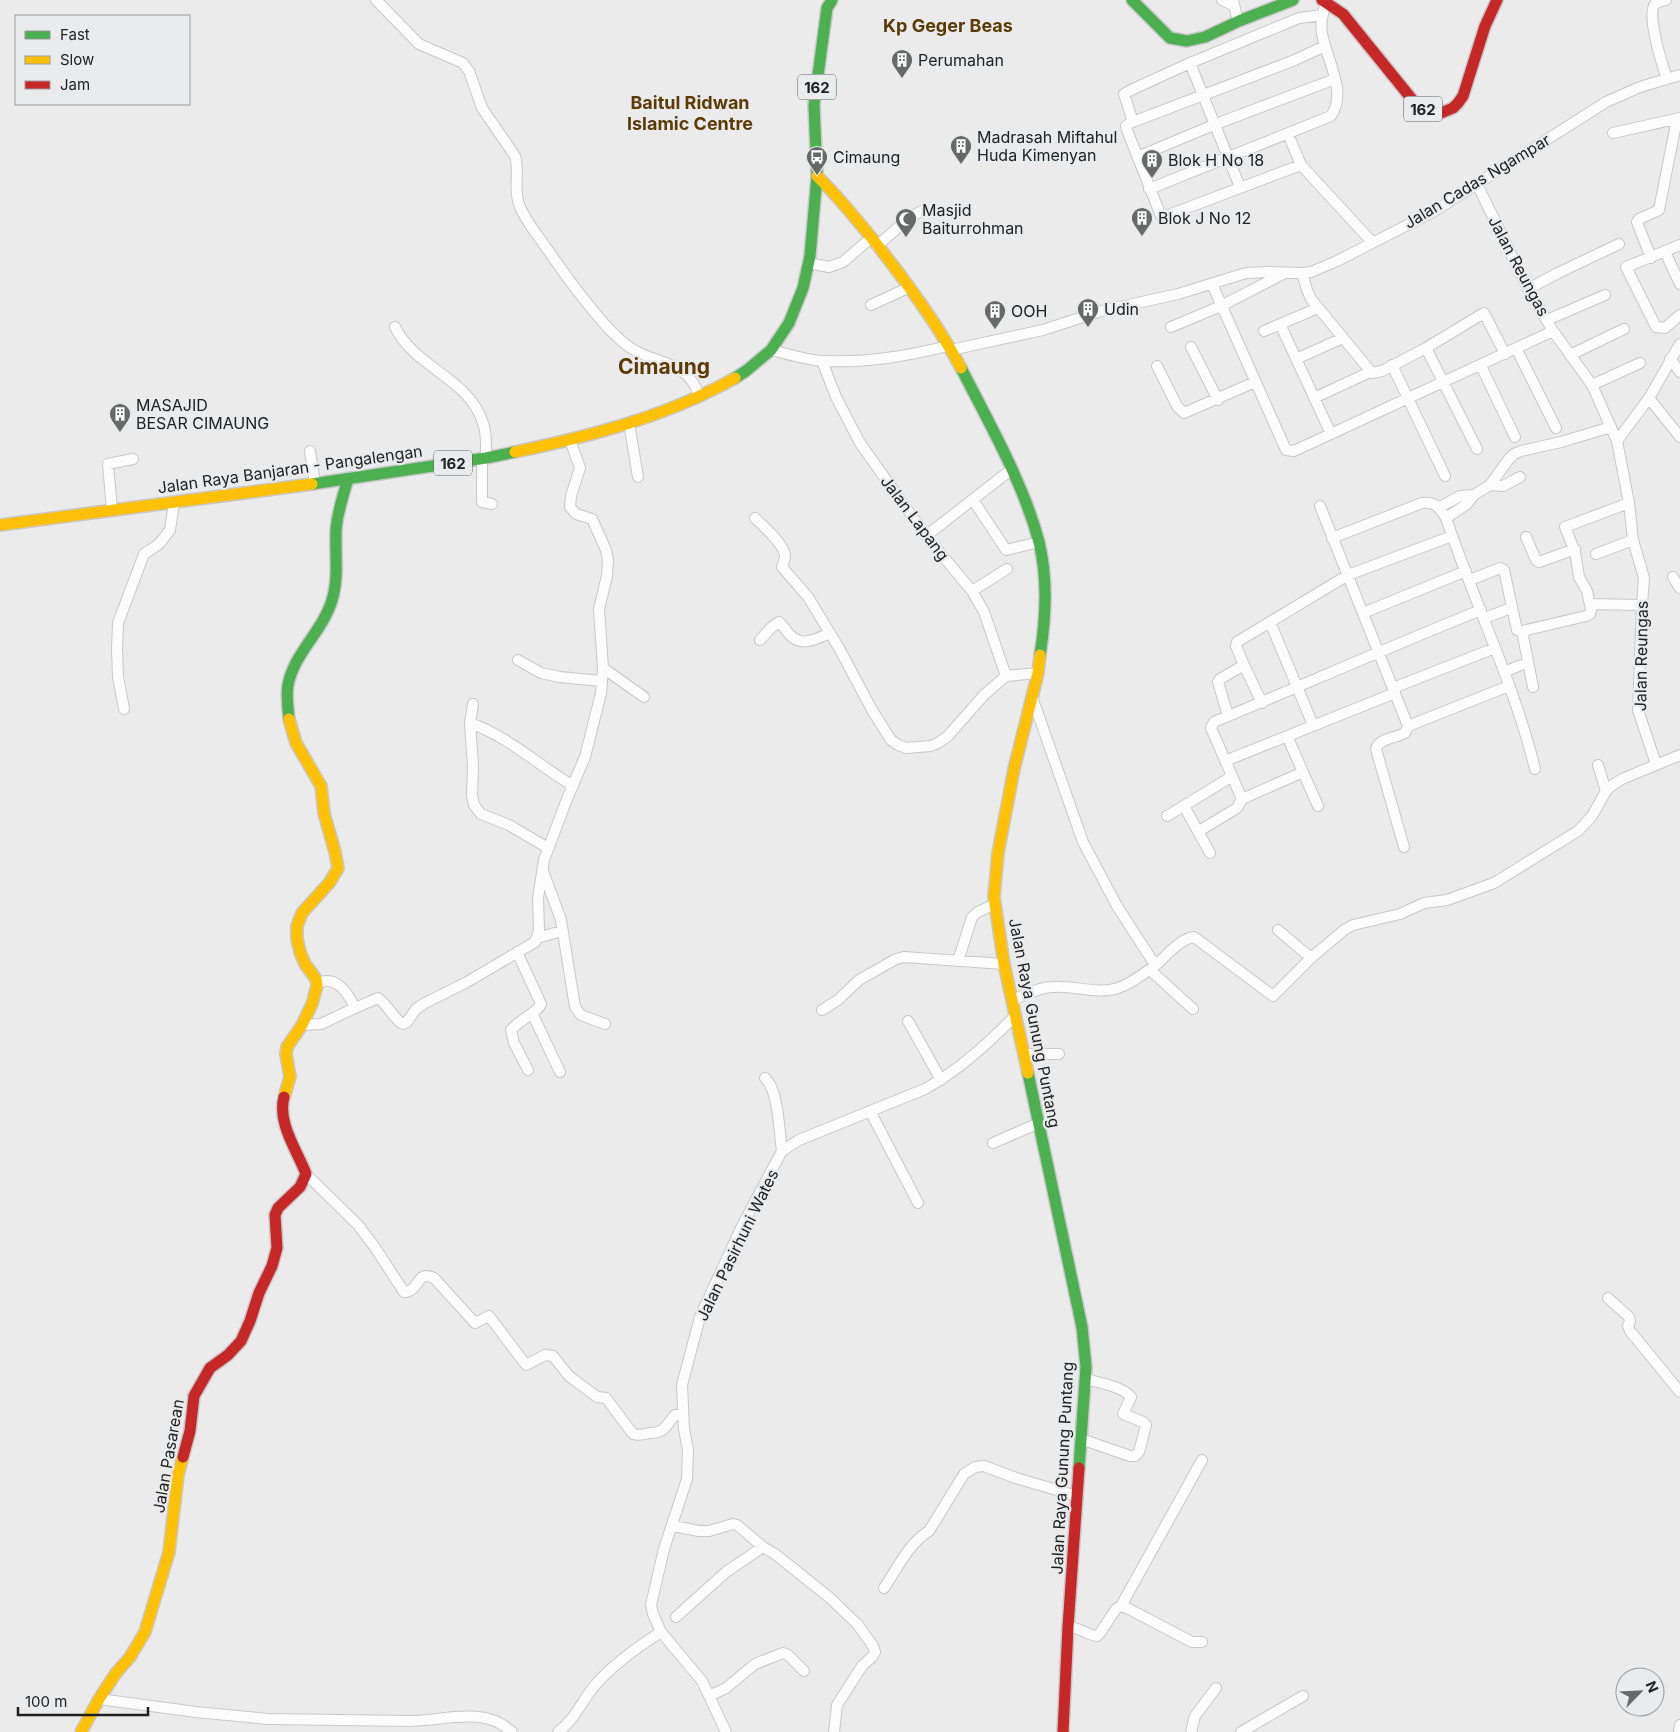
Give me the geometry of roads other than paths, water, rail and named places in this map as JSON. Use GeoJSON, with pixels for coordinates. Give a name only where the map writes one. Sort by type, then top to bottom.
{"type":"FeatureCollection","features":[{"type":"Feature","properties":{"kind":"street"},"geometry":{"type":"LineString","coordinates":[[376,0],[419,44],[459,60],[466,66],[482,108],[515,156],[517,162],[516,187],[519,206],[534,231],[574,286],[619,338],[634,350],[682,370],[690,377],[699,395]]}},
{"type":"Feature","properties":{"kind":"street","name":"Jalan Raya Banjaran - Pangalengan"},"geometry":{"type":"LineString","coordinates":[[0,525],[348,479],[484,458],[570,440],[651,416],[713,390],[746,372],[771,350],[789,323],[798,304],[808,263],[817,176],[814,105],[827,8],[832,0]]}},
{"type":"Feature","properties":{"kind":"street"},"geometry":{"type":"LineString","coordinates":[[1132,0],[1161,31],[1176,41],[1192,40],[1210,35],[1293,0]]}},
{"type":"Feature","properties":{"kind":"street"},"geometry":{"type":"LineString","coordinates":[[1222,0],[1233,3],[1238,22]]}},
{"type":"Feature","properties":{"kind":"street","name":"162"},"geometry":{"type":"LineString","coordinates":[[1324,1],[1342,14],[1407,96],[1426,110],[1444,113],[1452,110],[1458,104],[1466,87],[1484,26],[1497,0]]}},
{"type":"Feature","properties":{"kind":"street"},"geometry":{"type":"LineString","coordinates":[[1666,0],[1653,7],[1653,16],[1656,43],[1667,79]]}},
{"type":"Feature","properties":{"kind":"street"},"geometry":{"type":"LineString","coordinates":[[1149,188],[1331,116],[1336,109],[1338,99],[1335,79],[1322,33],[1324,1]]}},
{"type":"Feature","properties":{"kind":"street"},"geometry":{"type":"LineString","coordinates":[[1134,122],[1124,94],[1130,90],[1299,18],[1323,15]]}},
{"type":"Feature","properties":{"kind":"street"},"geometry":{"type":"LineString","coordinates":[[1301,165],[1165,217],[1160,216],[1126,126],[1203,94],[1295,60],[1325,46]]}},
{"type":"Feature","properties":{"kind":"street"},"geometry":{"type":"LineString","coordinates":[[1190,63],[1240,188]]}},
{"type":"Feature","properties":{"kind":"street","name":"Jalan Cadas Ngampar"},"geometry":{"type":"LineString","coordinates":[[771,350],[822,361],[866,361],[889,358],[1043,330],[1101,311],[1255,272],[1311,272],[1338,261],[1433,212],[1606,102],[1640,87],[1680,75]]}},
{"type":"Feature","properties":{"kind":"street"},"geometry":{"type":"LineString","coordinates":[[1137,157],[1216,124],[1335,79]]}},
{"type":"Feature","properties":{"kind":"street"},"geometry":{"type":"LineString","coordinates":[[1613,133],[1679,118],[1659,210],[1639,219],[1637,222],[1651,258]]}},
{"type":"Feature","properties":{"kind":"street"},"geometry":{"type":"LineString","coordinates":[[1288,134],[1301,165],[1372,242]]}},
{"type":"Feature","properties":{"kind":"street","name":"Jalan Raya Gunung Puntang"},"geometry":{"type":"LineString","coordinates":[[817,176],[837,195],[910,287],[950,348],[986,414],[1012,469],[1032,519],[1046,584],[1045,622],[1038,672],[1014,769],[998,853],[995,904],[1004,964],[1082,1327],[1086,1379],[1068,1626],[1063,1732]]}},
{"type":"Feature","properties":{"kind":"street","name":"Jalan Reungas"},"geometry":{"type":"LineString","coordinates":[[1477,184],[1528,289],[1553,331],[1592,385],[1618,441],[1629,503],[1633,540],[1644,578],[1638,710],[1656,764]]}},
{"type":"Feature","properties":{"kind":"street"},"geometry":{"type":"LineString","coordinates":[[808,263],[828,267],[843,262],[910,217],[924,210]]}},
{"type":"Feature","properties":{"kind":"street"},"geometry":{"type":"LineString","coordinates":[[1528,289],[1619,244]]}},
{"type":"Feature","properties":{"kind":"street"},"geometry":{"type":"LineString","coordinates":[[1680,245],[1626,267],[1656,327],[1664,329],[1680,315]]}},
{"type":"Feature","properties":{"kind":"street"},"geometry":{"type":"LineString","coordinates":[[1665,252],[1680,284]]}},
{"type":"Feature","properties":{"kind":"street"},"geometry":{"type":"LineString","coordinates":[[1171,327],[1221,306],[1284,273]]}},
{"type":"Feature","properties":{"kind":"street"},"geometry":{"type":"LineString","coordinates":[[1302,273],[1307,290],[1318,308],[1370,372]]}},
{"type":"Feature","properties":{"kind":"street"},"geometry":{"type":"LineString","coordinates":[[1212,284],[1286,450],[1294,451],[1553,331]]}},
{"type":"Feature","properties":{"kind":"street"},"geometry":{"type":"LineString","coordinates":[[871,305],[910,287]]}},
{"type":"Feature","properties":{"kind":"street"},"geometry":{"type":"LineString","coordinates":[[1547,320],[1605,295]]}},
{"type":"Feature","properties":{"kind":"street"},"geometry":{"type":"LineString","coordinates":[[1264,332],[1318,308]]}},
{"type":"Feature","properties":{"kind":"street"},"geometry":{"type":"LineString","coordinates":[[1314,398],[1370,372],[1375,373],[1392,366],[1484,313],[1505,354]]}},
{"type":"Feature","properties":{"kind":"street"},"geometry":{"type":"LineString","coordinates":[[1280,324],[1331,434]]}},
{"type":"Feature","properties":{"kind":"street"},"geometry":{"type":"LineString","coordinates":[[395,327],[401,338],[427,364],[452,381],[469,398],[484,425],[482,502],[492,504]]}},
{"type":"Feature","properties":{"kind":"street"},"geometry":{"type":"LineString","coordinates":[[1570,355],[1624,329]]}},
{"type":"Feature","properties":{"kind":"street"},"geometry":{"type":"LineString","coordinates":[[1296,359],[1343,338]]}},
{"type":"Feature","properties":{"kind":"street"},"geometry":{"type":"LineString","coordinates":[[1618,441],[1649,398],[1680,344]]}},
{"type":"Feature","properties":{"kind":"street"},"geometry":{"type":"LineString","coordinates":[[1191,346],[1218,400]]}},
{"type":"Feature","properties":{"kind":"street"},"geometry":{"type":"LineString","coordinates":[[1426,348],[1477,449]]}},
{"type":"Feature","properties":{"kind":"street"},"geometry":{"type":"LineString","coordinates":[[1516,348],[1556,428]]}},
{"type":"Feature","properties":{"kind":"street"},"geometry":{"type":"LineString","coordinates":[[1670,360],[1680,372]]}},
{"type":"Feature","properties":{"kind":"street","name":"Jalan Lapang"},"geometry":{"type":"LineString","coordinates":[[822,361],[836,397],[860,443],[926,536],[972,590],[984,612],[1006,676]]}},
{"type":"Feature","properties":{"kind":"street"},"geometry":{"type":"LineString","coordinates":[[1592,385],[1640,362]]}},
{"type":"Feature","properties":{"kind":"street"},"geometry":{"type":"LineString","coordinates":[[1157,366],[1177,406],[1182,412],[1187,413],[1255,382]]}},
{"type":"Feature","properties":{"kind":"street"},"geometry":{"type":"LineString","coordinates":[[1392,366],[1445,476]]}},
{"type":"Feature","properties":{"kind":"street"},"geometry":{"type":"LineString","coordinates":[[1481,366],[1515,437]]}},
{"type":"Feature","properties":{"kind":"street"},"geometry":{"type":"LineString","coordinates":[[1649,398],[1680,437]]}},
{"type":"Feature","properties":{"kind":"street"},"geometry":{"type":"LineString","coordinates":[[632,422],[638,477]]}},
{"type":"Feature","properties":{"kind":"street"},"geometry":{"type":"LineString","coordinates":[[1446,518],[1467,504],[1474,495],[1490,485],[1509,459],[1521,450],[1561,442],[1612,427]]}},
{"type":"Feature","properties":{"kind":"street"},"geometry":{"type":"LineString","coordinates":[[302,1025],[321,1024],[378,998],[387,1006],[399,1022],[405,1023],[416,1009],[425,1003],[467,982],[534,942],[537,938],[539,931],[538,898],[542,870],[548,848],[585,757],[601,693],[603,668],[599,609],[607,576],[608,560],[602,540],[592,519],[576,514],[570,507],[571,496],[580,468],[570,440]]}},
{"type":"Feature","properties":{"kind":"street"},"geometry":{"type":"LineString","coordinates":[[310,451],[315,483]]}},
{"type":"Feature","properties":{"kind":"street"},"geometry":{"type":"LineString","coordinates":[[112,510],[108,464],[133,459]]}},
{"type":"Feature","properties":{"kind":"street"},"geometry":{"type":"LineString","coordinates":[[926,536],[1012,469]]}},
{"type":"Feature","properties":{"kind":"street"},"geometry":{"type":"LineString","coordinates":[[1490,485],[1503,486],[1520,477]]}},
{"type":"Feature","properties":{"kind":"street"},"geometry":{"type":"LineString","coordinates":[[348,479],[338,508],[336,585],[333,601],[324,623],[299,660],[290,679],[288,696],[292,733],[296,744],[320,781],[323,792],[326,826],[338,863],[337,872],[299,920],[296,939],[298,947],[318,983],[317,991],[302,1025],[288,1045],[286,1052],[290,1077],[289,1086],[282,1101],[284,1122],[306,1174],[358,1225],[404,1292],[409,1292],[413,1289],[424,1276],[429,1275],[434,1278],[475,1323],[489,1316],[526,1365],[546,1355],[553,1356],[570,1376],[597,1397],[606,1398],[633,1434],[640,1436],[648,1433],[657,1434],[664,1429],[675,1415],[683,1414]]}},
{"type":"Feature","properties":{"kind":"street"},"geometry":{"type":"LineString","coordinates":[[1440,507],[1460,496],[1474,495]]}},
{"type":"Feature","properties":{"kind":"street"},"geometry":{"type":"LineString","coordinates":[[124,709],[118,677],[118,623],[144,554],[159,544],[170,530],[174,503]]}},
{"type":"Feature","properties":{"kind":"street"},"geometry":{"type":"LineString","coordinates":[[1332,538],[1422,503],[1430,503],[1440,507],[1483,614],[1528,738],[1535,769]]}},
{"type":"Feature","properties":{"kind":"street"},"geometry":{"type":"LineString","coordinates":[[1363,613],[1468,575],[1500,568],[1502,569],[1517,630],[1522,631],[1588,616],[1591,612],[1590,604],[1586,589],[1579,577],[1575,549],[1566,527],[1629,503]]}},
{"type":"Feature","properties":{"kind":"street"},"geometry":{"type":"LineString","coordinates":[[977,506],[1006,550],[1038,542]]}},
{"type":"Feature","properties":{"kind":"street"},"geometry":{"type":"LineString","coordinates":[[1320,506],[1408,726],[1405,733],[1380,742],[1376,749],[1404,847]]}},
{"type":"Feature","properties":{"kind":"street"},"geometry":{"type":"LineString","coordinates":[[755,518],[780,545],[785,558],[782,567],[808,597],[885,731],[891,740],[898,745],[906,748],[931,746],[947,738],[984,695],[1006,676],[1038,672]]}},
{"type":"Feature","properties":{"kind":"street"},"geometry":{"type":"LineString","coordinates":[[1262,703],[1236,646],[1237,642],[1348,575],[1452,536]]}},
{"type":"Feature","properties":{"kind":"street"},"geometry":{"type":"LineString","coordinates":[[1526,537],[1536,560],[1539,562],[1575,549]]}},
{"type":"Feature","properties":{"kind":"street"},"geometry":{"type":"LineString","coordinates":[[1596,554],[1633,540]]}},
{"type":"Feature","properties":{"kind":"street"},"geometry":{"type":"LineString","coordinates":[[972,590],[1008,570]]}},
{"type":"Feature","properties":{"kind":"street"},"geometry":{"type":"LineString","coordinates":[[1673,577],[1680,588]]}},
{"type":"Feature","properties":{"kind":"street"},"geometry":{"type":"LineString","coordinates":[[1590,604],[1642,605]]}},
{"type":"Feature","properties":{"kind":"street"},"geometry":{"type":"LineString","coordinates":[[1242,800],[1224,762],[1211,728],[1214,722],[1262,703],[1378,651],[1483,614],[1511,608]]}},
{"type":"Feature","properties":{"kind":"street"},"geometry":{"type":"LineString","coordinates":[[760,640],[779,622],[793,638],[800,642],[814,640],[830,633]]}},
{"type":"Feature","properties":{"kind":"street"},"geometry":{"type":"LineString","coordinates":[[1270,622],[1313,725]]}},
{"type":"Feature","properties":{"kind":"street"},"geometry":{"type":"LineString","coordinates":[[1522,631],[1533,687]]}},
{"type":"Feature","properties":{"kind":"street"},"geometry":{"type":"LineString","coordinates":[[1224,762],[1495,648]]}},
{"type":"Feature","properties":{"kind":"street"},"geometry":{"type":"LineString","coordinates":[[518,660],[540,673],[602,681]]}},
{"type":"Feature","properties":{"kind":"street"},"geometry":{"type":"LineString","coordinates":[[1228,716],[1218,682],[1244,665]]}},
{"type":"Feature","properties":{"kind":"street"},"geometry":{"type":"LineString","coordinates":[[1504,672],[1522,666]]}},
{"type":"Feature","properties":{"kind":"street"},"geometry":{"type":"LineString","coordinates":[[603,668],[644,697]]}},
{"type":"Feature","properties":{"kind":"street"},"geometry":{"type":"LineString","coordinates":[[1408,726],[1509,686]]}},
{"type":"Feature","properties":{"kind":"street"},"geometry":{"type":"LineString","coordinates":[[1032,697],[1083,842],[1116,906],[1152,967],[1193,1009]]}},
{"type":"Feature","properties":{"kind":"street"},"geometry":{"type":"LineString","coordinates":[[473,704],[470,723],[473,766],[472,796],[474,806],[481,814],[509,825],[548,848]]}},
{"type":"Feature","properties":{"kind":"street"},"geometry":{"type":"LineString","coordinates":[[470,723],[488,729],[525,751],[552,773],[573,786]]}},
{"type":"Feature","properties":{"kind":"street"},"geometry":{"type":"LineString","coordinates":[[1287,736],[1318,806]]}},
{"type":"Feature","properties":{"kind":"street"},"geometry":{"type":"LineString","coordinates":[[1012,1000],[1045,987],[1103,990],[1117,988],[1132,982],[1183,941],[1194,937],[1273,996],[1311,958],[1344,930],[1353,925],[1400,914],[1424,903],[1447,900],[1494,883],[1578,831],[1592,816],[1606,791],[1622,779],[1680,754]]}},
{"type":"Feature","properties":{"kind":"street"},"geometry":{"type":"LineString","coordinates":[[1598,765],[1606,791]]}},
{"type":"Feature","properties":{"kind":"street"},"geometry":{"type":"LineString","coordinates":[[1198,831],[1238,808],[1242,800],[1303,772]]}},
{"type":"Feature","properties":{"kind":"street"},"geometry":{"type":"LineString","coordinates":[[1167,816],[1231,777]]}},
{"type":"Feature","properties":{"kind":"street"},"geometry":{"type":"LineString","coordinates":[[1184,806],[1210,853]]}},
{"type":"Feature","properties":{"kind":"street"},"geometry":{"type":"LineString","coordinates":[[542,870],[561,920],[577,1010],[582,1015],[605,1024]]}},
{"type":"Feature","properties":{"kind":"street"},"geometry":{"type":"LineString","coordinates":[[958,961],[972,917],[995,904]]}},
{"type":"Feature","properties":{"kind":"street"},"geometry":{"type":"LineString","coordinates":[[1278,930],[1311,958]]}},
{"type":"Feature","properties":{"kind":"street"},"geometry":{"type":"LineString","coordinates":[[537,938],[562,931]]}},
{"type":"Feature","properties":{"kind":"street"},"geometry":{"type":"LineString","coordinates":[[517,952],[541,1004],[538,1010],[518,1022],[510,1032],[528,1070]]}},
{"type":"Feature","properties":{"kind":"street"},"geometry":{"type":"LineString","coordinates":[[822,1010],[838,1000],[859,980],[896,959],[915,957],[1004,964]]}},
{"type":"Feature","properties":{"kind":"street"},"geometry":{"type":"LineString","coordinates":[[318,983],[330,981],[340,986],[348,995],[355,1008]]}},
{"type":"Feature","properties":{"kind":"street"},"geometry":{"type":"LineString","coordinates":[[532,1013],[560,1072]]}},
{"type":"Feature","properties":{"kind":"street","name":"Jalan Pasirhuni Wates"},"geometry":{"type":"LineString","coordinates":[[726,1732],[702,1681],[661,1632],[651,1605],[664,1549],[673,1526],[688,1473],[688,1450],[683,1414],[682,1385],[700,1317],[742,1226],[782,1151],[799,1140],[925,1089],[941,1080],[976,1053],[1015,1016]]}},
{"type":"Feature","properties":{"kind":"street"},"geometry":{"type":"LineString","coordinates":[[908,1020],[941,1080]]}},
{"type":"Feature","properties":{"kind":"street"},"geometry":{"type":"LineString","coordinates":[[1024,1054],[1059,1054]]}},
{"type":"Feature","properties":{"kind":"street"},"geometry":{"type":"LineString","coordinates":[[765,1078],[770,1083],[773,1094],[782,1151]]}},
{"type":"Feature","properties":{"kind":"street"},"geometry":{"type":"LineString","coordinates":[[870,1111],[918,1203]]}},
{"type":"Feature","properties":{"kind":"street"},"geometry":{"type":"LineString","coordinates":[[993,1143],[1039,1122]]}},
{"type":"Feature","properties":{"kind":"street","name":"Jalan Pasarean"},"geometry":{"type":"LineString","coordinates":[[80,1732],[98,1699],[116,1673],[130,1658],[144,1632],[169,1552],[178,1475],[190,1431],[194,1396],[210,1368],[228,1355],[241,1341],[259,1293],[272,1266],[277,1248],[275,1215],[278,1208],[300,1187],[306,1174]]}},
{"type":"Feature","properties":{"kind":"street"},"geometry":{"type":"LineString","coordinates":[[1608,1298],[1629,1317],[1628,1326],[1630,1331],[1680,1392]]}},
{"type":"Feature","properties":{"kind":"street"},"geometry":{"type":"LineString","coordinates":[[1081,1439],[1130,1456],[1135,1456],[1146,1425],[1124,1414],[1129,1395],[1115,1388],[1086,1379]]}},
{"type":"Feature","properties":{"kind":"street"},"geometry":{"type":"LineString","coordinates":[[1068,1626],[1076,1627],[1097,1636],[1116,1609],[1122,1606],[1202,1460]]}},
{"type":"Feature","properties":{"kind":"street"},"geometry":{"type":"LineString","coordinates":[[884,1588],[912,1547],[921,1536],[929,1531],[964,1474],[975,1467],[984,1466],[1016,1478],[1077,1496]]}},
{"type":"Feature","properties":{"kind":"street"},"geometry":{"type":"LineString","coordinates":[[673,1526],[699,1531],[710,1531],[733,1524],[737,1526],[830,1598],[858,1625],[873,1646],[875,1652],[862,1666],[837,1705],[834,1732]]}},
{"type":"Feature","properties":{"kind":"street"},"geometry":{"type":"LineString","coordinates":[[676,1617],[726,1572],[763,1547]]}},
{"type":"Feature","properties":{"kind":"street"},"geometry":{"type":"LineString","coordinates":[[1122,1606],[1192,1642],[1202,1642]]}},
{"type":"Feature","properties":{"kind":"street"},"geometry":{"type":"LineString","coordinates":[[558,1732],[582,1706],[595,1685],[610,1669],[637,1647],[661,1632]]}},
{"type":"Feature","properties":{"kind":"street"},"geometry":{"type":"LineString","coordinates":[[709,1696],[726,1688],[755,1664],[783,1653],[788,1655],[804,1671]]}},
{"type":"Feature","properties":{"kind":"street"},"geometry":{"type":"LineString","coordinates":[[1191,1732],[1194,1716],[1216,1688]]}},
{"type":"Feature","properties":{"kind":"street"},"geometry":{"type":"LineString","coordinates":[[1241,1732],[1303,1696]]}},
{"type":"Feature","properties":{"kind":"street"},"geometry":{"type":"LineString","coordinates":[[98,1699],[268,1719],[416,1721],[448,1718],[482,1718],[496,1721],[512,1732]]}},
{"type":"Feature","properties":{"kind":"street"},"geometry":{"type":"LineString","coordinates":[[1679,1732],[1680,1725]]}},
{"type":"Feature","properties":{"kind":"place","name":"Perumahan"},"geometry":{"type":"Point","coordinates":[902,79]}},
{"type":"Feature","properties":{"kind":"place","name":"Madrasah Miftahul Huda Kimenyan"},"geometry":{"type":"Point","coordinates":[961,165]}},
{"type":"Feature","properties":{"kind":"place","name":"Cimaung"},"geometry":{"type":"Point","coordinates":[817,176]}},
{"type":"Feature","properties":{"kind":"place","name":"Blok H No 18"},"geometry":{"type":"Point","coordinates":[1152,179]}},
{"type":"Feature","properties":{"kind":"place","name":"Blok J No 12"},"geometry":{"type":"Point","coordinates":[1142,237]}},
{"type":"Feature","properties":{"kind":"place","name":"Masjid Baiturrohman"},"geometry":{"type":"Point","coordinates":[906,238]}},
{"type":"Feature","properties":{"kind":"place","name":"Udin"},"geometry":{"type":"Point","coordinates":[1088,328]}},
{"type":"Feature","properties":{"kind":"place","name":"OOH"},"geometry":{"type":"Point","coordinates":[995,330]}},
{"type":"Feature","properties":{"kind":"place","name":"MASAJID BESAR CIMAUNG"},"geometry":{"type":"Point","coordinates":[120,433]}},
{"type":"Feature","properties":{"kind":"district","name":"Kp Geger Beas"},"geometry":{"type":"Point","coordinates":[948,25]}},
{"type":"Feature","properties":{"kind":"district","name":"Baitul Ridwan Islamic Centre"},"geometry":{"type":"Point","coordinates":[690,112]}},
{"type":"Feature","properties":{"kind":"district","name":"Cimaung"},"geometry":{"type":"Point","coordinates":[664,366]}}]}
